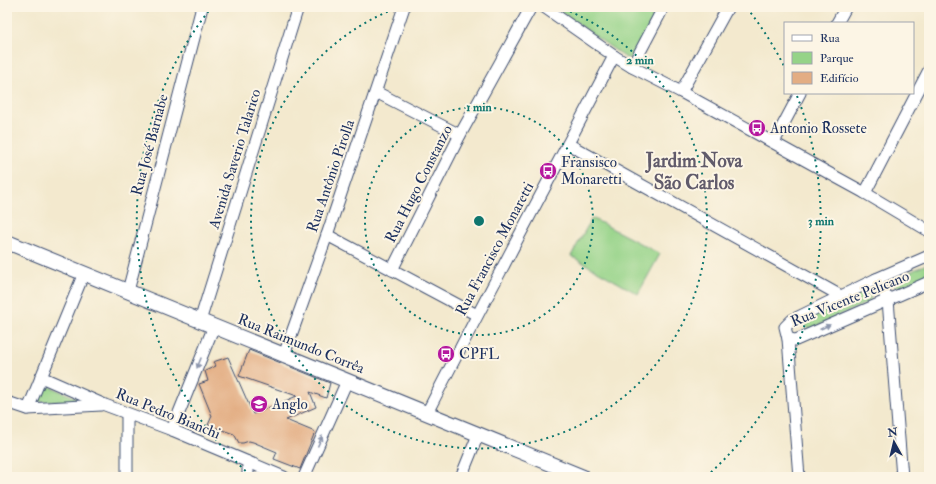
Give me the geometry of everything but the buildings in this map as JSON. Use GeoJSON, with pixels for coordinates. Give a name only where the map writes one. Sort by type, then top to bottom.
{"type":"FeatureCollection","features":[{"type":"Feature","properties":{"kind":"main road","name":"Rua Raimundo Corrêa"},"geometry":{"type":"LineString","coordinates":[[7,242],[583,477]]}},
{"type":"Feature","properties":{"kind":"street","name":"Rua José Barnabe"},"geometry":{"type":"LineString","coordinates":[[128,291],[202,7]]}},
{"type":"Feature","properties":{"kind":"street","name":"Avenida Saverio Talarico"},"geometry":{"type":"LineString","coordinates":[[200,320],[298,7]]}},
{"type":"Feature","properties":{"kind":"street","name":"Rua Antônio Pirolla"},"geometry":{"type":"LineString","coordinates":[[284,355],[327,235],[404,7]]}},
{"type":"Feature","properties":{"kind":"street","name":"Rua Hugo Constanzo"},"geometry":{"type":"LineString","coordinates":[[392,270],[460,135],[532,7]]}},
{"type":"Feature","properties":{"kind":"street"},"geometry":{"type":"LineString","coordinates":[[544,7],[632,67],[774,142],[929,231]]}},
{"type":"Feature","properties":{"kind":"street"},"geometry":{"type":"LineString","coordinates":[[632,67],[661,12],[661,7]]}},
{"type":"Feature","properties":{"kind":"street"},"geometry":{"type":"LineString","coordinates":[[681,92],[728,7]]}},
{"type":"Feature","properties":{"kind":"street"},"geometry":{"type":"LineString","coordinates":[[838,22],[846,7]]}},
{"type":"Feature","properties":{"kind":"street","name":"Rua Francisco Monaretti"},"geometry":{"type":"LineString","coordinates":[[427,413],[476,315],[614,56]]}},
{"type":"Feature","properties":{"kind":"street"},"geometry":{"type":"LineString","coordinates":[[865,193],[929,70]]}},
{"type":"Feature","properties":{"kind":"street"},"geometry":{"type":"LineString","coordinates":[[376,92],[460,135]]}},
{"type":"Feature","properties":{"kind":"street"},"geometry":{"type":"LineString","coordinates":[[774,142],[799,94]]}},
{"type":"Feature","properties":{"kind":"street"},"geometry":{"type":"LineString","coordinates":[[568,144],[841,296]]}},
{"type":"Feature","properties":{"kind":"street"},"geometry":{"type":"LineString","coordinates":[[327,235],[476,315]]}},
{"type":"Feature","properties":{"kind":"street","name":"Rua Vicente Pelicano"},"geometry":{"type":"LineString","coordinates":[[929,256],[876,279],[787,323],[785,327],[788,339],[796,340],[929,282]]}},
{"type":"Feature","properties":{"kind":"street"},"geometry":{"type":"LineString","coordinates":[[28,409],[84,273]]}},
{"type":"Feature","properties":{"kind":"street"},"geometry":{"type":"LineString","coordinates":[[876,279],[888,300],[902,477]]}},
{"type":"Feature","properties":{"kind":"street"},"geometry":{"type":"LineString","coordinates":[[172,430],[214,326]]}},
{"type":"Feature","properties":{"kind":"street"},"geometry":{"type":"LineString","coordinates":[[788,339],[799,477]]}},
{"type":"Feature","properties":{"kind":"street","name":"Rua Pedro Bianchi"},"geometry":{"type":"LineString","coordinates":[[41,377],[105,405],[172,430],[284,477]]}},
{"type":"Feature","properties":{"kind":"street"},"geometry":{"type":"LineString","coordinates":[[304,477],[347,381]]}},
{"type":"Feature","properties":{"kind":"street"},"geometry":{"type":"LineString","coordinates":[[7,402],[28,409],[105,405]]}},
{"type":"Feature","properties":{"kind":"street"},"geometry":{"type":"LineString","coordinates":[[126,477],[127,414]]}},
{"type":"Feature","properties":{"kind":"street"},"geometry":{"type":"LineString","coordinates":[[461,477],[478,435]]}},
{"type":"Feature","properties":{"kind":"street"},"geometry":{"type":"LineString","coordinates":[[248,462],[248,477]]}},
{"type":"Feature","properties":{"kind":"green space"},"geometry":{"type":"Polygon","coordinates":[[[554,7],[646,7],[651,11],[653,19],[632,58],[626,58],[554,7]]]}},
{"type":"Feature","properties":{"kind":"green space"},"geometry":{"type":"Polygon","coordinates":[[[592,218],[660,254],[638,294],[571,256],[592,218]]]}},
{"type":"Feature","properties":{"kind":"green space"},"geometry":{"type":"Polygon","coordinates":[[[929,263],[929,275],[900,288],[894,286],[892,282],[895,279],[929,263]]]}},
{"type":"Feature","properties":{"kind":"green space"},"geometry":{"type":"Polygon","coordinates":[[[863,292],[869,294],[871,298],[869,302],[810,329],[806,327],[805,320],[807,318],[863,292]]]}},
{"type":"Feature","properties":{"kind":"green space"},"geometry":{"type":"Polygon","coordinates":[[[42,385],[46,385],[79,399],[80,401],[39,402],[37,399],[42,385]]]}},
{"type":"Feature","properties":{"kind":"place","name":"Antonio Rossete"},"geometry":{"type":"Point","coordinates":[757,128]}},
{"type":"Feature","properties":{"kind":"place","name":"Fransisco Monaretti"},"geometry":{"type":"Point","coordinates":[548,171]}},
{"type":"Feature","properties":{"kind":"place","name":"CPFL"},"geometry":{"type":"Point","coordinates":[446,354]}},
{"type":"Feature","properties":{"kind":"place","name":"Anglo"},"geometry":{"type":"Point","coordinates":[259,404]}},
{"type":"Feature","properties":{"kind":"district","name":"Jardim Nova São Carlos"},"geometry":{"type":"Point","coordinates":[694,172]}}]}
